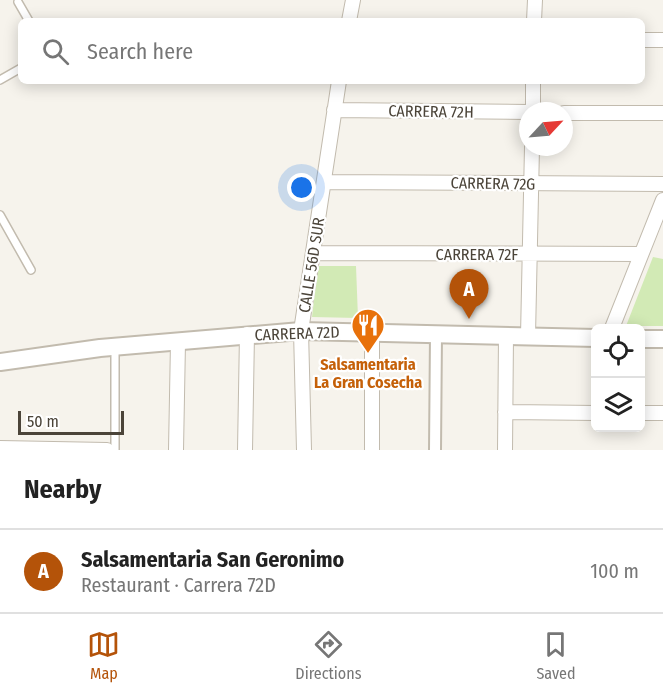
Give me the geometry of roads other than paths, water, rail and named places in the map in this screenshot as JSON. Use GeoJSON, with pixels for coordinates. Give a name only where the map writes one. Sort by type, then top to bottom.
{"type":"FeatureCollection","features":[{"type":"Feature","properties":{"kind":"street"},"geometry":{"type":"LineString","coordinates":[[350,18],[353,0]]}},
{"type":"Feature","properties":{"kind":"street"},"geometry":{"type":"LineString","coordinates":[[534,18],[535,0]]}},
{"type":"Feature","properties":{"kind":"street"},"geometry":{"type":"LineString","coordinates":[[645,40],[663,40]]}},
{"type":"Feature","properties":{"kind":"street","name":"CALLE 56D SUR"},"geometry":{"type":"LineString","coordinates":[[304,450],[301,331],[338,84]]}},
{"type":"Feature","properties":{"kind":"street"},"geometry":{"type":"LineString","coordinates":[[533,84],[533,102]]}},
{"type":"Feature","properties":{"kind":"street","name":"CARRERA 72H"},"geometry":{"type":"LineString","coordinates":[[334,110],[519,112]]}},
{"type":"Feature","properties":{"kind":"street"},"geometry":{"type":"LineString","coordinates":[[573,113],[663,113]]}},
{"type":"Feature","properties":{"kind":"street"},"geometry":{"type":"LineString","coordinates":[[528,336],[532,156]]}},
{"type":"Feature","properties":{"kind":"street","name":"CARRERA 72G"},"geometry":{"type":"LineString","coordinates":[[324,182],[663,184]]}},
{"type":"Feature","properties":{"kind":"street"},"geometry":{"type":"LineString","coordinates":[[614,324],[663,200]]}},
{"type":"Feature","properties":{"kind":"street","name":"CARRERA 72F"},"geometry":{"type":"LineString","coordinates":[[313,254],[641,254]]}},
{"type":"Feature","properties":{"kind":"street","name":"CARRERA 72D"},"geometry":{"type":"LineString","coordinates":[[0,362],[115,347],[301,331],[591,338]]}},
{"type":"Feature","properties":{"kind":"street"},"geometry":{"type":"LineString","coordinates":[[372,332],[372,450]]}},
{"type":"Feature","properties":{"kind":"street"},"geometry":{"type":"LineString","coordinates":[[245,450],[247,334]]}},
{"type":"Feature","properties":{"kind":"street"},"geometry":{"type":"LineString","coordinates":[[435,450],[436,334]]}},
{"type":"Feature","properties":{"kind":"street"},"geometry":{"type":"LineString","coordinates":[[505,450],[506,336]]}},
{"type":"Feature","properties":{"kind":"street"},"geometry":{"type":"LineString","coordinates":[[645,339],[663,339]]}},
{"type":"Feature","properties":{"kind":"street"},"geometry":{"type":"LineString","coordinates":[[176,450],[178,342]]}},
{"type":"Feature","properties":{"kind":"street"},"geometry":{"type":"LineString","coordinates":[[506,412],[591,412]]}},
{"type":"Feature","properties":{"kind":"street"},"geometry":{"type":"LineString","coordinates":[[645,412],[663,412]]}},
{"type":"Feature","properties":{"kind":"street"},"geometry":{"type":"LineString","coordinates":[[0,448],[107,450]]}},
{"type":"Feature","properties":{"kind":"lane"},"geometry":{"type":"LineString","coordinates":[[18,2],[26,18]]}},
{"type":"Feature","properties":{"kind":"lane"},"geometry":{"type":"LineString","coordinates":[[0,80],[18,70]]}},
{"type":"Feature","properties":{"kind":"lane"},"geometry":{"type":"LineString","coordinates":[[0,215],[31,270]]}},
{"type":"Feature","properties":{"kind":"lane"},"geometry":{"type":"LineString","coordinates":[[115,347],[115,450]]}},
{"type":"Feature","properties":{"kind":"place","name":"Salsamentaria San Geronimo"},"geometry":{"type":"Point","coordinates":[469,319]}},
{"type":"Feature","properties":{"kind":"place","name":"Salsamentaria La Gran Cosecha"},"geometry":{"type":"Point","coordinates":[368,354]}}]}
